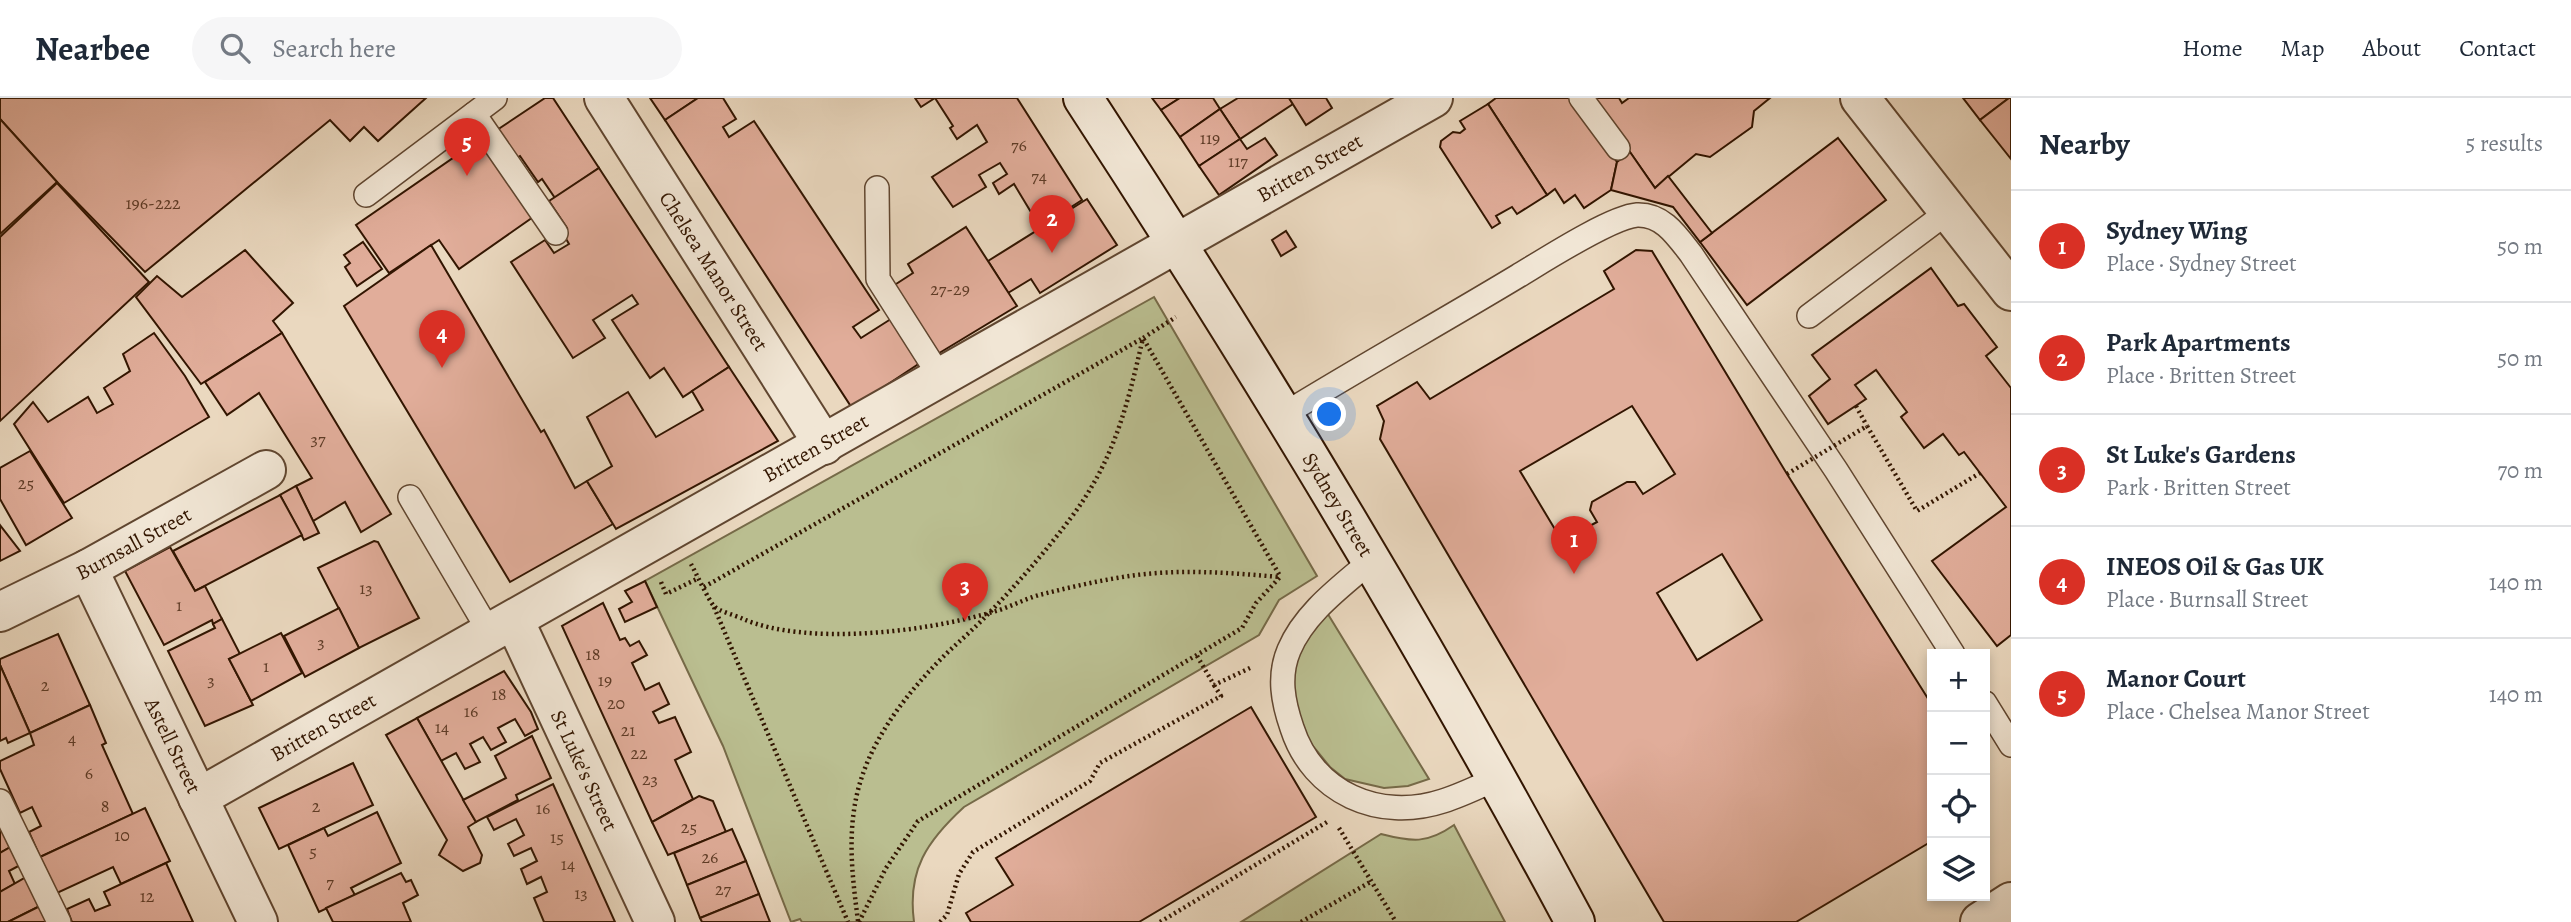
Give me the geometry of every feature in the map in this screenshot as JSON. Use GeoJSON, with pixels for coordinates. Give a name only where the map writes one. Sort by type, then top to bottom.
{"type":"FeatureCollection","features":[{"type":"Feature","properties":{"kind":"street","name":"Chelsea Manor Street"},"geometry":{"type":"LineString","coordinates":[[604,98],[824,445]]}},
{"type":"Feature","properties":{"kind":"street","name":"Sydney Street"},"geometry":{"type":"LineString","coordinates":[[1083,98],[1211,296],[1372,560],[1498,778],[1574,922]]}},
{"type":"Feature","properties":{"kind":"street","name":"Britten Street"},"geometry":{"type":"LineString","coordinates":[[198,798],[1433,98]]}},
{"type":"Feature","properties":{"kind":"street"},"geometry":{"type":"LineString","coordinates":[[1860,98],[2011,291]]}},
{"type":"Feature","properties":{"kind":"street","name":"Burnsall Street"},"geometry":{"type":"LineString","coordinates":[[0,612],[88,569],[266,470]]}},
{"type":"Feature","properties":{"kind":"street","name":"Astell Street"},"geometry":{"type":"LineString","coordinates":[[88,569],[258,922]]}},
{"type":"Feature","properties":{"kind":"street","name":"St Luke's Street"},"geometry":{"type":"LineString","coordinates":[[502,626],[655,922]]}},
{"type":"Feature","properties":{"kind":"street"},"geometry":{"type":"LineString","coordinates":[[1980,922],[2011,902]]}},
{"type":"Feature","properties":{"kind":"lane"},"geometry":{"type":"LineString","coordinates":[[366,195],[495,98]]}},
{"type":"Feature","properties":{"kind":"lane"},"geometry":{"type":"LineString","coordinates":[[1581,98],[1618,148]]}},
{"type":"Feature","properties":{"kind":"lane"},"geometry":{"type":"LineString","coordinates":[[474,114],[556,233]]}},
{"type":"Feature","properties":{"kind":"lane"},"geometry":{"type":"LineString","coordinates":[[877,188],[878,279],[942,378]]}},
{"type":"Feature","properties":{"kind":"lane"},"geometry":{"type":"LineString","coordinates":[[1809,316],[1949,211]]}},
{"type":"Feature","properties":{"kind":"lane"},"geometry":{"type":"LineString","coordinates":[[1283,415],[1562,250],[1618,220],[1637,215],[1656,218],[1673,230],[1690,254],[1836,470],[1950,649]]}},
{"type":"Feature","properties":{"kind":"lane"},"geometry":{"type":"LineString","coordinates":[[410,497],[502,626]]}},
{"type":"Feature","properties":{"kind":"lane"},"geometry":{"type":"LineString","coordinates":[[1372,560],[1317,610],[1301,629],[1290,649],[1282,672],[1283,694],[1295,738],[1308,760],[1330,785],[1350,797],[1382,806],[1408,807],[1441,801],[1498,778]]}},
{"type":"Feature","properties":{"kind":"lane"},"geometry":{"type":"LineString","coordinates":[[1990,712],[2011,745]]}},
{"type":"Feature","properties":{"kind":"lane"},"geometry":{"type":"LineString","coordinates":[[0,801],[60,922]]}},
{"type":"Feature","properties":{"kind":"path"},"geometry":{"type":"LineString","coordinates":[[704,587],[1143,338],[1211,296]]}},
{"type":"Feature","properties":{"kind":"path"},"geometry":{"type":"LineString","coordinates":[[1143,338],[1280,577]]}},
{"type":"Feature","properties":{"kind":"path"},"geometry":{"type":"LineString","coordinates":[[859,922],[852,881],[851,832],[855,802],[867,762],[882,732],[905,699],[946,654],[989,613],[1071,518],[1096,480],[1111,451],[1128,406],[1143,338]]}},
{"type":"Feature","properties":{"kind":"path"},"geometry":{"type":"LineString","coordinates":[[1856,406],[1917,512],[1980,472]]}},
{"type":"Feature","properties":{"kind":"path"},"geometry":{"type":"LineString","coordinates":[[1787,474],[1867,426]]}},
{"type":"Feature","properties":{"kind":"path"},"geometry":{"type":"LineString","coordinates":[[682,572],[693,567],[714,606],[848,922]]}},
{"type":"Feature","properties":{"kind":"path"},"geometry":{"type":"LineString","coordinates":[[714,606],[755,624],[795,632],[853,633],[897,630],[989,613],[1037,596],[1136,575],[1179,571],[1280,577]]}},
{"type":"Feature","properties":{"kind":"path"},"geometry":{"type":"LineString","coordinates":[[671,577],[661,582],[666,594],[699,578]]}},
{"type":"Feature","properties":{"kind":"path"},"geometry":{"type":"LineString","coordinates":[[859,922],[886,867],[918,821],[1242,628],[1256,603],[1280,577]]}},
{"type":"Feature","properties":{"kind":"path"},"geometry":{"type":"LineString","coordinates":[[1214,685],[1290,649]]}},
{"type":"Feature","properties":{"kind":"path"},"geometry":{"type":"LineString","coordinates":[[940,922],[947,915],[959,874],[973,852],[1090,781],[1100,763],[1221,695],[1197,656]]}},
{"type":"Feature","properties":{"kind":"path"},"geometry":{"type":"LineString","coordinates":[[1160,922],[1333,818],[1396,922]]}},
{"type":"Feature","properties":{"kind":"path"},"geometry":{"type":"LineString","coordinates":[[1301,922],[1372,881]]}},
{"type":"Feature","properties":{"kind":"green space"},"geometry":{"type":"Polygon","coordinates":[[[1154,297],[1317,576],[1279,600],[1259,635],[964,807],[940,832],[923,858],[914,887],[914,922],[802,922],[800,919],[791,922],[723,746],[645,581],[1154,297]]]}},
{"type":"Feature","properties":{"kind":"green space"},"geometry":{"type":"Polygon","coordinates":[[[1326,611],[1429,779],[1408,786],[1384,788],[1345,779],[1330,767],[1304,735],[1291,710],[1291,659],[1326,611]]]}},
{"type":"Feature","properties":{"kind":"green space"},"geometry":{"type":"Polygon","coordinates":[[[1454,825],[1505,922],[1241,922],[1381,834],[1419,840],[1436,836],[1454,825]]]}},
{"type":"Feature","properties":{"kind":"building"},"geometry":{"type":"Polygon","coordinates":[[[0,98],[426,98],[378,141],[364,127],[350,141],[330,120],[145,272],[0,119],[0,98]]]}},
{"type":"Feature","properties":{"kind":"building"},"geometry":{"type":"Polygon","coordinates":[[[545,98],[553,98],[599,168],[555,198],[542,179],[538,182],[520,156],[513,160],[494,132],[545,98]]]}},
{"type":"Feature","properties":{"kind":"building"},"geometry":{"type":"Polygon","coordinates":[[[650,98],[698,98],[665,120],[650,98]]]}},
{"type":"Feature","properties":{"kind":"building"},"geometry":{"type":"Polygon","coordinates":[[[698,98],[723,98],[736,119],[723,127],[729,137],[754,121],[879,310],[853,327],[861,338],[894,317],[923,361],[852,408],[665,120],[698,98]]]}},
{"type":"Feature","properties":{"kind":"building"},"geometry":{"type":"Polygon","coordinates":[[[915,98],[935,98],[921,107],[915,98]]]}},
{"type":"Feature","properties":{"kind":"building"},"geometry":{"type":"Polygon","coordinates":[[[935,98],[1017,98],[1082,200],[1040,227],[1014,184],[999,194],[993,183],[1007,174],[1000,163],[979,175],[986,187],[953,207],[932,177],[987,142],[977,125],[957,139],[950,128],[953,126],[935,98]]]}},
{"type":"Feature","properties":{"kind":"building"},"geometry":{"type":"Polygon","coordinates":[[[1152,98],[1180,98],[1161,110],[1152,98]]]}},
{"type":"Feature","properties":{"kind":"building"},"geometry":{"type":"Polygon","coordinates":[[[1180,98],[1213,98],[1220,109],[1180,137],[1161,110],[1180,98]]]}},
{"type":"Feature","properties":{"kind":"building"},"geometry":{"type":"Polygon","coordinates":[[[1238,98],[1289,98],[1293,104],[1240,139],[1220,109],[1238,98]]]}},
{"type":"Feature","properties":{"kind":"building"},"geometry":{"type":"Polygon","coordinates":[[[1289,98],[1326,98],[1332,108],[1306,125],[1289,98]]]}},
{"type":"Feature","properties":{"kind":"building"},"geometry":{"type":"Polygon","coordinates":[[[1496,98],[1571,98],[1617,162],[1611,190],[1584,208],[1575,195],[1564,203],[1555,189],[1547,195],[1488,104],[1496,98]]]}},
{"type":"Feature","properties":{"kind":"building"},"geometry":{"type":"Polygon","coordinates":[[[1592,98],[1619,98],[1622,103],[1629,98],[1770,98],[1754,111],[1752,127],[1710,157],[1696,154],[1655,188],[1592,98]]]}},
{"type":"Feature","properties":{"kind":"building"},"geometry":{"type":"Polygon","coordinates":[[[1963,98],[2009,98],[1980,120],[1963,98]]]}},
{"type":"Feature","properties":{"kind":"building"},"geometry":{"type":"Polygon","coordinates":[[[2011,98],[2011,159],[1980,120],[2011,98]]]}},
{"type":"Feature","properties":{"kind":"building"},"geometry":{"type":"Polygon","coordinates":[[[1488,104],[1547,195],[1517,214],[1512,207],[1496,216],[1500,223],[1492,228],[1440,147],[1441,141],[1453,132],[1460,133],[1465,129],[1460,121],[1488,104]]]}},
{"type":"Feature","properties":{"kind":"building"},"geometry":{"type":"Polygon","coordinates":[[[1220,109],[1240,139],[1199,166],[1180,137],[1220,109]]]}},
{"type":"Feature","properties":{"kind":"building"},"geometry":{"type":"Polygon","coordinates":[[[0,119],[57,182],[0,234],[0,119]]]}},
{"type":"Feature","properties":{"kind":"building"},"geometry":{"type":"Polygon","coordinates":[[[482,138],[536,215],[459,269],[439,240],[389,273],[356,225],[482,138]]]}},
{"type":"Feature","properties":{"kind":"building"},"geometry":{"type":"Polygon","coordinates":[[[1265,138],[1277,155],[1219,195],[1199,166],[1240,139],[1247,149],[1265,138]]]}},
{"type":"Feature","properties":{"kind":"building"},"geometry":{"type":"Polygon","coordinates":[[[1838,138],[1886,200],[1747,305],[1700,242],[1838,138]]]}},
{"type":"Feature","properties":{"kind":"building"},"geometry":{"type":"Polygon","coordinates":[[[1630,152],[1655,188],[1668,176],[1712,233],[1700,242],[1673,207],[1611,190],[1617,162],[1630,152]]]}},
{"type":"Feature","properties":{"kind":"building"},"geometry":{"type":"Polygon","coordinates":[[[599,168],[729,367],[683,397],[664,368],[650,378],[612,320],[638,304],[632,295],[593,320],[605,338],[573,358],[511,262],[545,240],[554,253],[569,244],[562,232],[567,228],[549,201],[599,168]]]}},
{"type":"Feature","properties":{"kind":"building"},"geometry":{"type":"Polygon","coordinates":[[[57,183],[149,282],[0,421],[0,237],[57,183]]]}},
{"type":"Feature","properties":{"kind":"building"},"geometry":{"type":"Polygon","coordinates":[[[1087,199],[1117,245],[1040,293],[1031,279],[1008,293],[988,261],[1087,199]]]}},
{"type":"Feature","properties":{"kind":"building"},"geometry":{"type":"Polygon","coordinates":[[[966,227],[1017,306],[936,355],[893,286],[913,273],[908,264],[966,227]]]}},
{"type":"Feature","properties":{"kind":"building"},"geometry":{"type":"Polygon","coordinates":[[[1286,231],[1296,247],[1281,256],[1272,240],[1286,231]]]}},
{"type":"Feature","properties":{"kind":"building"},"geometry":{"type":"Polygon","coordinates":[[[363,242],[382,269],[357,286],[345,267],[350,263],[344,255],[363,242]]]}},
{"type":"Feature","properties":{"kind":"building"},"geometry":{"type":"Polygon","coordinates":[[[431,245],[541,432],[544,430],[575,488],[587,481],[613,524],[510,582],[344,306],[431,245]]]}},
{"type":"Feature","properties":{"kind":"building"},"geometry":{"type":"Polygon","coordinates":[[[245,250],[293,303],[273,321],[282,333],[201,384],[136,297],[157,276],[182,297],[245,250]]]}},
{"type":"Feature","properties":{"kind":"building"},"geometry":{"type":"Polygon","coordinates":[[[1636,250],[1652,251],[1787,474],[1927,697],[1927,844],[1796,922],[1664,922],[1380,439],[1384,421],[1377,406],[1417,382],[1430,399],[1614,289],[1604,271],[1636,250]],[[1632,406],[1520,471],[1562,541],[1597,522],[1590,510],[1592,502],[1627,482],[1635,482],[1643,494],[1675,474],[1632,406]],[[1722,554],[1657,593],[1697,660],[1762,620],[1722,554]]]}},
{"type":"Feature","properties":{"kind":"building"},"geometry":{"type":"Polygon","coordinates":[[[1931,268],[1958,306],[1964,304],[1997,347],[1986,356],[2011,388],[2011,635],[1997,646],[1932,561],[2006,507],[1964,452],[1959,455],[1943,434],[1924,448],[1901,417],[1907,412],[1876,370],[1855,385],[1866,399],[1828,424],[1809,396],[1830,379],[1812,355],[1931,268]]]}},
{"type":"Feature","properties":{"kind":"building"},"geometry":{"type":"Polygon","coordinates":[[[154,333],[185,376],[209,417],[64,503],[14,424],[33,402],[48,422],[88,397],[97,413],[113,404],[104,388],[130,371],[123,354],[154,333]]]}},
{"type":"Feature","properties":{"kind":"building"},"geometry":{"type":"Polygon","coordinates":[[[282,333],[391,514],[361,532],[345,502],[313,521],[296,486],[312,478],[259,393],[227,415],[205,382],[282,333]]]}},
{"type":"Feature","properties":{"kind":"building"},"geometry":{"type":"Polygon","coordinates":[[[729,367],[778,441],[616,529],[587,481],[612,466],[587,417],[628,392],[656,437],[703,410],[692,391],[729,367]]]}},
{"type":"Feature","properties":{"kind":"building"},"geometry":{"type":"Polygon","coordinates":[[[30,451],[72,518],[26,545],[0,499],[0,468],[30,451]]]}},
{"type":"Feature","properties":{"kind":"building"},"geometry":{"type":"Polygon","coordinates":[[[296,486],[319,533],[304,540],[280,495],[296,486]]]}},
{"type":"Feature","properties":{"kind":"building"},"geometry":{"type":"Polygon","coordinates":[[[280,495],[302,535],[195,591],[173,551],[280,495]]]}},
{"type":"Feature","properties":{"kind":"building"},"geometry":{"type":"Polygon","coordinates":[[[0,525],[20,551],[0,561],[0,525]]]}},
{"type":"Feature","properties":{"kind":"building"},"geometry":{"type":"Polygon","coordinates":[[[374,541],[378,542],[419,618],[359,648],[318,568],[374,541]]]}},
{"type":"Feature","properties":{"kind":"building"},"geometry":{"type":"Polygon","coordinates":[[[170,547],[195,591],[205,586],[222,619],[213,624],[212,620],[164,645],[125,571],[170,547]]]}},
{"type":"Feature","properties":{"kind":"building"},"geometry":{"type":"Polygon","coordinates":[[[645,581],[657,607],[625,622],[619,609],[632,602],[625,591],[645,581]]]}},
{"type":"Feature","properties":{"kind":"building"},"geometry":{"type":"Polygon","coordinates":[[[603,603],[620,640],[625,638],[630,646],[639,641],[647,655],[632,663],[645,690],[659,683],[669,704],[653,712],[659,723],[675,717],[691,752],[675,760],[693,799],[652,822],[562,626],[603,603]]]}},
{"type":"Feature","properties":{"kind":"building"},"geometry":{"type":"Polygon","coordinates":[[[339,608],[359,648],[305,677],[284,636],[339,608]]]}},
{"type":"Feature","properties":{"kind":"building"},"geometry":{"type":"Polygon","coordinates":[[[222,619],[240,654],[229,659],[253,705],[205,726],[168,651],[215,628],[213,624],[222,619]]]}},
{"type":"Feature","properties":{"kind":"building"},"geometry":{"type":"Polygon","coordinates":[[[281,633],[302,673],[251,701],[229,659],[281,633]]]}},
{"type":"Feature","properties":{"kind":"building"},"geometry":{"type":"Polygon","coordinates":[[[58,634],[90,705],[30,733],[0,665],[0,659],[58,634]]]}},
{"type":"Feature","properties":{"kind":"building"},"geometry":{"type":"Polygon","coordinates":[[[0,665],[30,733],[8,743],[6,738],[0,741],[0,665]]]}},
{"type":"Feature","properties":{"kind":"building"},"geometry":{"type":"Polygon","coordinates":[[[504,671],[531,712],[538,729],[525,736],[515,719],[498,728],[506,742],[491,750],[483,737],[470,744],[480,762],[465,769],[456,753],[441,761],[417,718],[504,671]]]}},
{"type":"Feature","properties":{"kind":"building"},"geometry":{"type":"Polygon","coordinates":[[[90,705],[106,743],[102,745],[133,814],[40,857],[29,832],[41,826],[32,807],[20,813],[0,769],[0,761],[34,745],[30,733],[90,705]]]}},
{"type":"Feature","properties":{"kind":"building"},"geometry":{"type":"Polygon","coordinates":[[[1251,707],[1316,817],[1139,922],[971,922],[966,913],[1013,885],[996,858],[1251,707]]]}},
{"type":"Feature","properties":{"kind":"building"},"geometry":{"type":"Polygon","coordinates":[[[417,718],[476,822],[468,827],[482,855],[480,863],[463,871],[439,855],[447,840],[386,735],[417,718]]]}},
{"type":"Feature","properties":{"kind":"building"},"geometry":{"type":"Polygon","coordinates":[[[532,736],[551,778],[516,795],[518,800],[476,822],[463,800],[506,778],[495,756],[532,736]]]}},
{"type":"Feature","properties":{"kind":"building"},"geometry":{"type":"Polygon","coordinates":[[[353,763],[373,805],[279,849],[259,808],[353,763]]]}},
{"type":"Feature","properties":{"kind":"building"},"geometry":{"type":"Polygon","coordinates":[[[553,784],[615,922],[544,922],[534,898],[547,892],[541,877],[527,884],[521,869],[537,861],[531,848],[514,856],[508,844],[524,835],[516,819],[494,830],[487,817],[553,784]]]}},
{"type":"Feature","properties":{"kind":"building"},"geometry":{"type":"Polygon","coordinates":[[[699,796],[713,801],[726,832],[668,855],[652,822],[699,796]]]}},
{"type":"Feature","properties":{"kind":"building"},"geometry":{"type":"Polygon","coordinates":[[[145,808],[170,861],[121,884],[113,867],[57,893],[40,857],[145,808]]]}},
{"type":"Feature","properties":{"kind":"building"},"geometry":{"type":"Polygon","coordinates":[[[377,812],[401,863],[351,888],[355,895],[319,912],[288,845],[324,828],[328,836],[377,812]]]}},
{"type":"Feature","properties":{"kind":"building"},"geometry":{"type":"Polygon","coordinates":[[[0,823],[14,845],[0,853],[0,823]]]}},
{"type":"Feature","properties":{"kind":"building"},"geometry":{"type":"Polygon","coordinates":[[[732,829],[746,861],[687,885],[674,853],[732,829]]]}},
{"type":"Feature","properties":{"kind":"building"},"geometry":{"type":"Polygon","coordinates":[[[14,845],[24,863],[9,871],[15,884],[0,892],[0,853],[14,845]]]}},
{"type":"Feature","properties":{"kind":"building"},"geometry":{"type":"Polygon","coordinates":[[[746,861],[759,894],[700,918],[687,885],[746,861]]]}},
{"type":"Feature","properties":{"kind":"building"},"geometry":{"type":"Polygon","coordinates":[[[166,863],[193,922],[72,922],[67,909],[89,899],[95,911],[110,905],[104,892],[166,863]]]}},
{"type":"Feature","properties":{"kind":"building"},"geometry":{"type":"Polygon","coordinates":[[[401,873],[406,882],[411,880],[418,895],[403,903],[411,922],[333,922],[326,908],[401,873]]]}},
{"type":"Feature","properties":{"kind":"building"},"geometry":{"type":"Polygon","coordinates":[[[28,876],[42,905],[8,922],[0,922],[0,892],[28,876]]]}},
{"type":"Feature","properties":{"kind":"building"},"geometry":{"type":"Polygon","coordinates":[[[759,894],[770,922],[702,922],[700,918],[759,894]]]}},
{"type":"Feature","properties":{"kind":"building"},"geometry":{"type":"Polygon","coordinates":[[[42,905],[49,922],[8,922],[42,905]]]}},
{"type":"Feature","properties":{"kind":"place","name":"Manor Court"},"geometry":{"type":"Point","coordinates":[467,176]}},
{"type":"Feature","properties":{"kind":"place","name":"Park Apartments"},"geometry":{"type":"Point","coordinates":[1052,253]}},
{"type":"Feature","properties":{"kind":"place","name":"INEOS Oil & Gas UK"},"geometry":{"type":"Point","coordinates":[442,368]}},
{"type":"Feature","properties":{"kind":"place","name":"Sydney Wing"},"geometry":{"type":"Point","coordinates":[1574,574]}},
{"type":"Feature","properties":{"kind":"place","name":"St Luke's Gardens"},"geometry":{"type":"Point","coordinates":[965,621]}}]}
